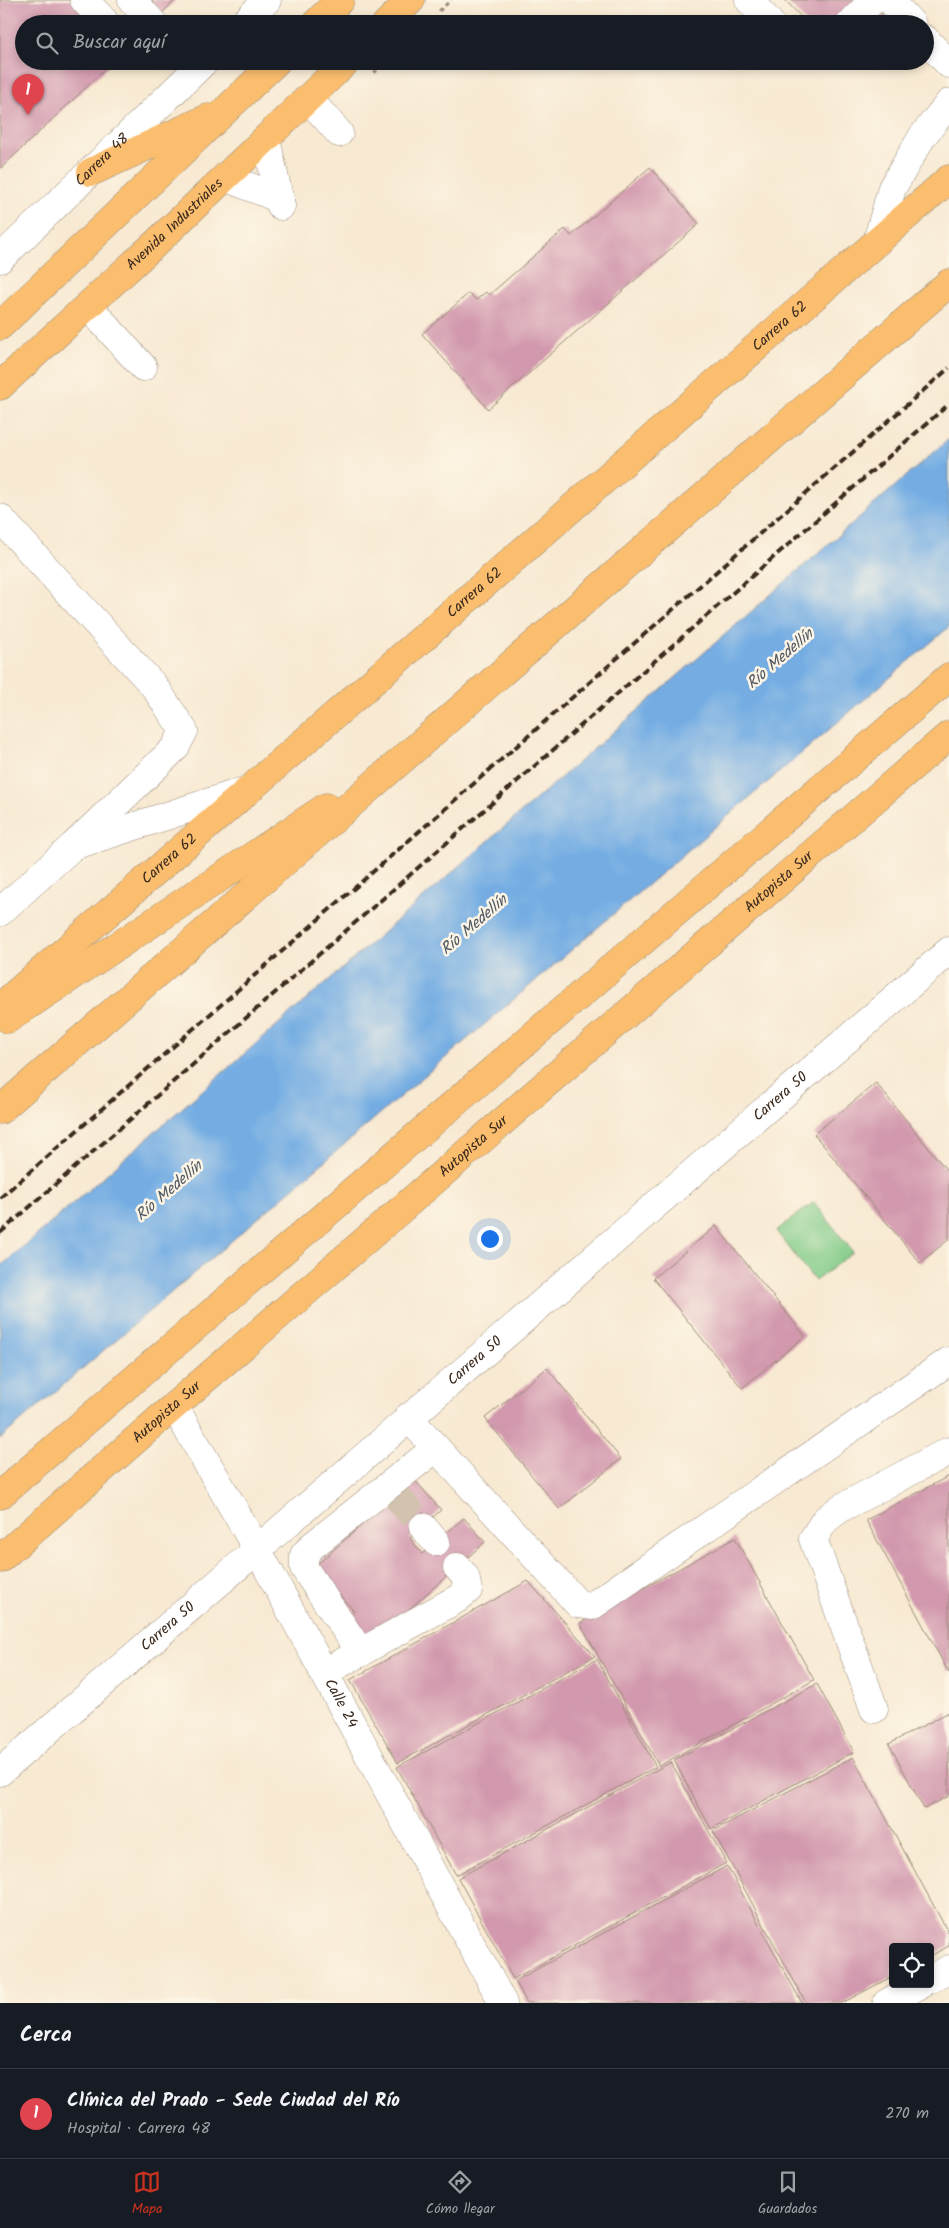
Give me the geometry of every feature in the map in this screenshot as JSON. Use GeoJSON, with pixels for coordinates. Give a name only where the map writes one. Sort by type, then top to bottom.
{"type":"FeatureCollection","features":[{"type":"Feature","properties":{"kind":"main road"},"geometry":{"type":"LineString","coordinates":[[325,15],[340,0]]}},
{"type":"Feature","properties":{"kind":"main road"},"geometry":{"type":"LineString","coordinates":[[395,15],[411,0]]}},
{"type":"Feature","properties":{"kind":"main road"},"geometry":{"type":"LineString","coordinates":[[0,326],[268,70]]}},
{"type":"Feature","properties":{"kind":"main road","name":"Avenida Industriales"},"geometry":{"type":"LineString","coordinates":[[0,386],[88,306],[338,70]]}},
{"type":"Feature","properties":{"kind":"main road"},"geometry":{"type":"LineString","coordinates":[[91,172],[228,109]]}},
{"type":"Feature","properties":{"kind":"main road","name":"Carrera 62"},"geometry":{"type":"LineString","coordinates":[[0,1007],[949,179]]}},
{"type":"Feature","properties":{"kind":"main road"},"geometry":{"type":"LineString","coordinates":[[0,1110],[949,283]]}},
{"type":"Feature","properties":{"kind":"main road"},"geometry":{"type":"LineString","coordinates":[[0,1495],[949,677]]}},
{"type":"Feature","properties":{"kind":"main road","name":"Autopista Sur"},"geometry":{"type":"LineString","coordinates":[[0,1560],[174,1406],[949,736]]}},
{"type":"Feature","properties":{"kind":"main road"},"geometry":{"type":"LineString","coordinates":[[0,1024],[421,744]]}},
{"type":"Feature","properties":{"kind":"street"},"geometry":{"type":"LineString","coordinates":[[84,0],[98,15]]}},
{"type":"Feature","properties":{"kind":"street"},"geometry":{"type":"LineString","coordinates":[[132,0],[146,15]]}},
{"type":"Feature","properties":{"kind":"street"},"geometry":{"type":"LineString","coordinates":[[252,15],[267,0]]}},
{"type":"Feature","properties":{"kind":"street"},"geometry":{"type":"LineString","coordinates":[[749,0],[763,15]]}},
{"type":"Feature","properties":{"kind":"street"},"geometry":{"type":"LineString","coordinates":[[859,15],[873,0]]}},
{"type":"Feature","properties":{"kind":"street"},"geometry":{"type":"LineString","coordinates":[[890,0],[904,15]]}},
{"type":"Feature","properties":{"kind":"street"},"geometry":{"type":"LineString","coordinates":[[934,48],[949,64]]}},
{"type":"Feature","properties":{"kind":"street","name":"Carrera 48"},"geometry":{"type":"LineString","coordinates":[[0,259],[196,70]]}},
{"type":"Feature","properties":{"kind":"street"},"geometry":{"type":"LineString","coordinates":[[308,98],[339,132]]}},
{"type":"Feature","properties":{"kind":"street"},"geometry":{"type":"LineString","coordinates":[[876,242],[892,188],[922,137],[949,103]]}},
{"type":"Feature","properties":{"kind":"street"},"geometry":{"type":"LineString","coordinates":[[225,177],[280,203],[266,139]]}},
{"type":"Feature","properties":{"kind":"street"},"geometry":{"type":"LineString","coordinates":[[88,306],[143,367]]}},
{"type":"Feature","properties":{"kind":"street"},"geometry":{"type":"LineString","coordinates":[[0,518],[154,686],[184,731],[175,748],[73,846],[0,912]]}},
{"type":"Feature","properties":{"kind":"street"},"geometry":{"type":"LineString","coordinates":[[73,846],[250,788]]}},
{"type":"Feature","properties":{"kind":"street","name":"Carrera 50"},"geometry":{"type":"LineString","coordinates":[[0,1772],[408,1417],[949,951]]}},
{"type":"Feature","properties":{"kind":"street"},"geometry":{"type":"LineString","coordinates":[[408,1417],[578,1604],[592,1606],[949,1361]]}},
{"type":"Feature","properties":{"kind":"street","name":"Calle 24"},"geometry":{"type":"LineString","coordinates":[[174,1406],[257,1549],[503,2003]]}},
{"type":"Feature","properties":{"kind":"street"},"geometry":{"type":"LineString","coordinates":[[361,1653],[304,1568],[304,1555],[312,1546],[392,1491],[436,1448]]}},
{"type":"Feature","properties":{"kind":"street"},"geometry":{"type":"LineString","coordinates":[[874,1708],[813,1539],[825,1520],[841,1508],[949,1451]]}},
{"type":"Feature","properties":{"kind":"street"},"geometry":{"type":"LineString","coordinates":[[364,1456],[392,1491]]}},
{"type":"Feature","properties":{"kind":"street"},"geometry":{"type":"LineString","coordinates":[[323,1673],[456,1599],[468,1590],[465,1576],[457,1566]]}},
{"type":"Feature","properties":{"kind":"street"},"geometry":{"type":"LineString","coordinates":[[934,1978],[949,1969]]}},
{"type":"Feature","properties":{"kind":"street"},"geometry":{"type":"LineString","coordinates":[[887,2003],[915,1988]]}},
{"type":"Feature","properties":{"kind":"green space"},"geometry":{"type":"Polygon","coordinates":[[[814,1202],[853,1252],[815,1281],[776,1231],[814,1202]]]}},
{"type":"Feature","properties":{"kind":"water","name":"Río Medellín"},"geometry":{"type":"Polygon","coordinates":[[[949,439],[949,627],[0,1439],[0,1267],[949,439]]]}},
{"type":"Feature","properties":{"kind":"building"},"geometry":{"type":"Polygon","coordinates":[[[0,0],[73,0],[87,15],[15,15],[15,70],[104,70],[0,169],[0,0]]]}},
{"type":"Feature","properties":{"kind":"building"},"geometry":{"type":"Polygon","coordinates":[[[150,0],[176,0],[162,13],[150,0]]]}},
{"type":"Feature","properties":{"kind":"building"},"geometry":{"type":"Polygon","coordinates":[[[785,0],[869,0],[883,15],[799,15],[785,0]]]}},
{"type":"Feature","properties":{"kind":"building"},"geometry":{"type":"Polygon","coordinates":[[[650,167],[699,224],[488,409],[422,334],[469,293],[476,300],[486,292],[489,295],[565,229],[571,236],[650,167]]]}},
{"type":"Feature","properties":{"kind":"building"},"geometry":{"type":"Polygon","coordinates":[[[876,1083],[949,1173],[949,1239],[920,1263],[814,1134],[876,1083]]]}},
{"type":"Feature","properties":{"kind":"building"},"geometry":{"type":"Polygon","coordinates":[[[716,1226],[805,1336],[742,1388],[653,1278],[716,1226]]]}},
{"type":"Feature","properties":{"kind":"building"},"geometry":{"type":"Polygon","coordinates":[[[547,1368],[621,1459],[559,1509],[485,1418],[547,1368]]]}},
{"type":"Feature","properties":{"kind":"building"},"geometry":{"type":"Polygon","coordinates":[[[949,1476],[949,1673],[866,1520],[949,1476]]]}},
{"type":"Feature","properties":{"kind":"building"},"geometry":{"type":"Polygon","coordinates":[[[414,1479],[441,1510],[410,1538],[422,1554],[464,1518],[485,1542],[371,1643],[347,1616],[354,1611],[314,1567],[414,1479]]]}},
{"type":"Feature","properties":{"kind":"building"},"geometry":{"type":"Polygon","coordinates":[[[735,1538],[814,1680],[659,1766],[580,1623],[735,1538]]]}},
{"type":"Feature","properties":{"kind":"building"},"geometry":{"type":"Polygon","coordinates":[[[528,1581],[595,1656],[398,1763],[350,1680],[528,1581]]]}},
{"type":"Feature","properties":{"kind":"building"},"geometry":{"type":"Polygon","coordinates":[[[597,1659],[656,1767],[456,1875],[397,1767],[597,1659]]]}},
{"type":"Feature","properties":{"kind":"building"},"geometry":{"type":"Polygon","coordinates":[[[817,1684],[854,1752],[711,1829],[674,1760],[817,1684]]]}},
{"type":"Feature","properties":{"kind":"building"},"geometry":{"type":"Polygon","coordinates":[[[949,1712],[949,1796],[924,1809],[889,1744],[949,1712]]]}},
{"type":"Feature","properties":{"kind":"building"},"geometry":{"type":"Polygon","coordinates":[[[853,1757],[949,1934],[949,1946],[934,1954],[934,1943],[889,1943],[889,1978],[842,2003],[806,2003],[713,1831],[853,1757]]]}},
{"type":"Feature","properties":{"kind":"building"},"geometry":{"type":"Polygon","coordinates":[[[671,1762],[726,1863],[513,1979],[458,1878],[671,1762]]]}},
{"type":"Feature","properties":{"kind":"building"},"geometry":{"type":"Polygon","coordinates":[[[727,1866],[802,2003],[527,2003],[515,1981],[727,1866]]]}},
{"type":"Feature","properties":{"kind":"tunnel"},"geometry":{"type":"LineString","coordinates":[[395,1495],[423,1527]]}},
{"type":"Feature","properties":{"kind":"railway"},"geometry":{"type":"LineString","coordinates":[[0,1198],[949,368]]}},
{"type":"Feature","properties":{"kind":"railway"},"geometry":{"type":"LineString","coordinates":[[0,1233],[949,404]]}},
{"type":"Feature","properties":{"kind":"place","name":"Clínica del Prado - Sede Ciudad del Río"},"geometry":{"type":"Point","coordinates":[28,115]}}]}
